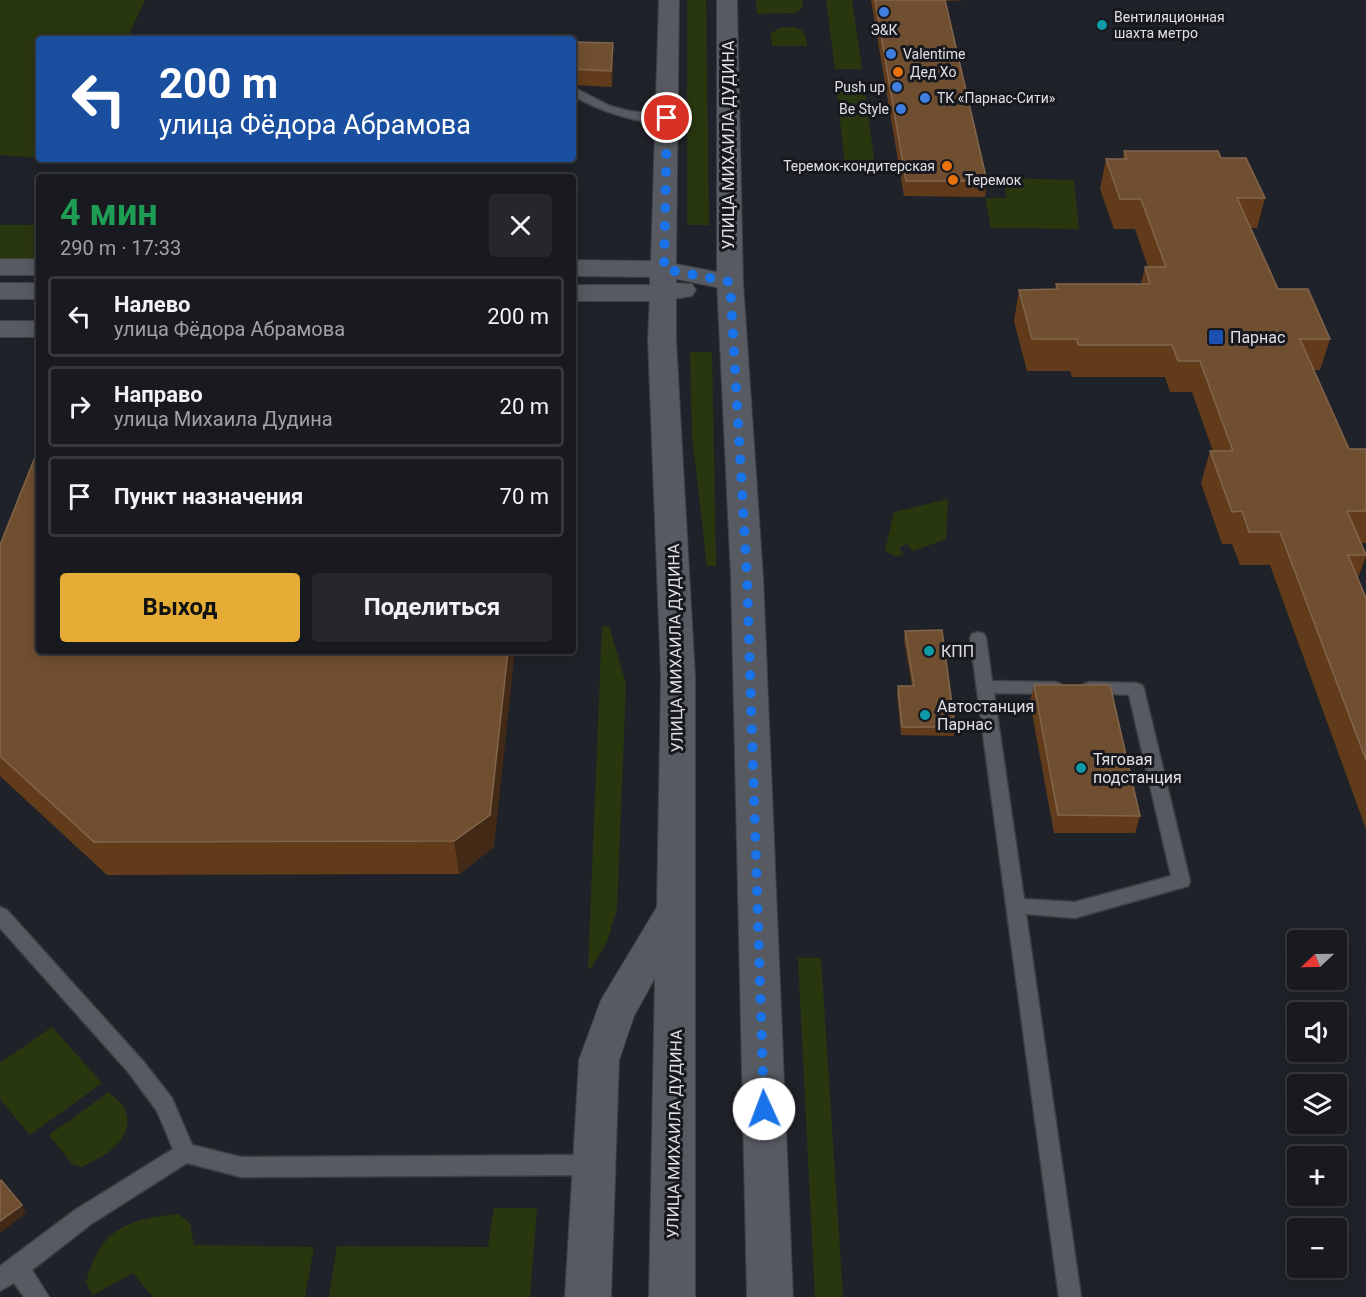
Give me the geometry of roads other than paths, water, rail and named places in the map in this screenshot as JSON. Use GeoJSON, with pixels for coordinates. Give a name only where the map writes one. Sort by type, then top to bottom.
{"type":"FeatureCollection","features":[{"type":"Feature","properties":{"kind":"street","name":"УЛИЦА МИХАИЛА ДУДИНА"},"geometry":{"type":"LineString","coordinates":[[669,0],[662,340],[678,677],[672,1297]]}},
{"type":"Feature","properties":{"kind":"street","name":"УЛИЦА МИХАИЛА ДУДИНА"},"geometry":{"type":"LineString","coordinates":[[727,0],[730,282],[747,577],[770,1297]]}},
{"type":"Feature","properties":{"kind":"street"},"geometry":{"type":"LineString","coordinates":[[0,267],[36,267]]}},
{"type":"Feature","properties":{"kind":"street"},"geometry":{"type":"LineString","coordinates":[[576,268],[664,281],[730,282]]}},
{"type":"Feature","properties":{"kind":"street"},"geometry":{"type":"LineString","coordinates":[[576,293],[664,281]]}},
{"type":"Feature","properties":{"kind":"street"},"geometry":{"type":"LineString","coordinates":[[0,291],[36,291]]}},
{"type":"Feature","properties":{"kind":"street"},"geometry":{"type":"LineString","coordinates":[[0,329],[36,329]]}},
{"type":"Feature","properties":{"kind":"street"},"geometry":{"type":"LineString","coordinates":[[588,1297],[599,1060],[615,1011],[676,908]]}},
{"type":"Feature","properties":{"kind":"lane"},"geometry":{"type":"LineString","coordinates":[[576,93],[584,100],[603,109],[634,117],[667,118]]}},
{"type":"Feature","properties":{"kind":"lane"},"geometry":{"type":"LineString","coordinates":[[978,638],[987,687],[1070,1297]]}},
{"type":"Feature","properties":{"kind":"lane"},"geometry":{"type":"LineString","coordinates":[[987,687],[1137,689],[1181,881],[1075,910],[1017,906]]}},
{"type":"Feature","properties":{"kind":"lane"},"geometry":{"type":"LineString","coordinates":[[0,915],[136,1067],[165,1105],[185,1153]]}},
{"type":"Feature","properties":{"kind":"lane"},"geometry":{"type":"LineString","coordinates":[[38,1297],[8,1274],[83,1217],[185,1153],[241,1167],[593,1164]]}},
{"type":"Feature","properties":{"kind":"place","name":"Э&К"},"geometry":{"type":"Point","coordinates":[884,12]}},
{"type":"Feature","properties":{"kind":"place","name":"Вентиляционная шахта метро"},"geometry":{"type":"Point","coordinates":[1102,25]}},
{"type":"Feature","properties":{"kind":"place","name":"Valentime"},"geometry":{"type":"Point","coordinates":[891,54]}},
{"type":"Feature","properties":{"kind":"place","name":"Дед Хо"},"geometry":{"type":"Point","coordinates":[898,72]}},
{"type":"Feature","properties":{"kind":"place","name":"Push up"},"geometry":{"type":"Point","coordinates":[897,87]}},
{"type":"Feature","properties":{"kind":"place","name":"ТК «Парнас-Сити»"},"geometry":{"type":"Point","coordinates":[925,98]}},
{"type":"Feature","properties":{"kind":"place","name":"Be Style"},"geometry":{"type":"Point","coordinates":[901,109]}},
{"type":"Feature","properties":{"kind":"place","name":"Теремок-кондитерская"},"geometry":{"type":"Point","coordinates":[947,166]}},
{"type":"Feature","properties":{"kind":"place","name":"Теремок"},"geometry":{"type":"Point","coordinates":[953,180]}},
{"type":"Feature","properties":{"kind":"place","name":"Парнас"},"geometry":{"type":"Point","coordinates":[1216,337]}},
{"type":"Feature","properties":{"kind":"place","name":"КПП"},"geometry":{"type":"Point","coordinates":[929,651]}},
{"type":"Feature","properties":{"kind":"place","name":"Автостанция Парнас"},"geometry":{"type":"Point","coordinates":[925,715]}},
{"type":"Feature","properties":{"kind":"place","name":"Тяговая подстанция"},"geometry":{"type":"Point","coordinates":[1081,768]}}]}
